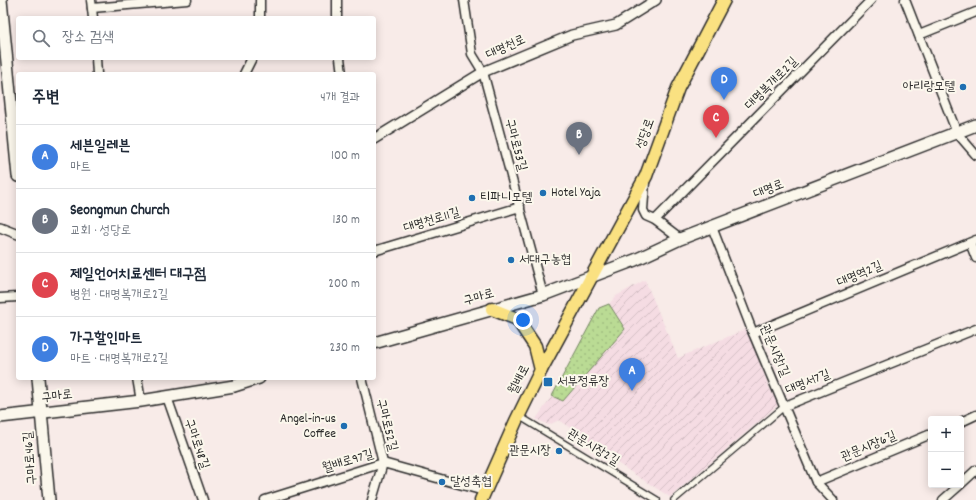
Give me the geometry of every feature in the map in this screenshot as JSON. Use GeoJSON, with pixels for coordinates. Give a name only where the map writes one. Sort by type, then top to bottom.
{"type":"FeatureCollection","features":[{"type":"Feature","properties":{"kind":"main road"},"geometry":{"type":"LineString","coordinates":[[1,0],[4,76],[16,128]]}},
{"type":"Feature","properties":{"kind":"main road","name":"성당로"},"geometry":{"type":"LineString","coordinates":[[591,277],[646,176],[678,88],[724,0]]}},
{"type":"Feature","properties":{"kind":"main road","name":"대명로"},"geometry":{"type":"LineString","coordinates":[[591,277],[712,227],[976,125]]}},
{"type":"Feature","properties":{"kind":"main road","name":"구마로"},"geometry":{"type":"LineString","coordinates":[[376,342],[543,295],[591,277]]}},
{"type":"Feature","properties":{"kind":"main road","name":"월배로"},"geometry":{"type":"LineString","coordinates":[[483,496],[518,416],[591,277]]}},
{"type":"Feature","properties":{"kind":"main road"},"geometry":{"type":"LineString","coordinates":[[492,309],[517,319],[535,346],[541,370]]}},
{"type":"Feature","properties":{"kind":"main road","name":"구마로46길"},"geometry":{"type":"LineString","coordinates":[[38,380],[49,500]]}},
{"type":"Feature","properties":{"kind":"main road","name":"구마로"},"geometry":{"type":"LineString","coordinates":[[0,417],[141,401],[234,386],[253,380]]}},
{"type":"Feature","properties":{"kind":"street"},"geometry":{"type":"LineString","coordinates":[[93,16],[92,4],[187,0]]}},
{"type":"Feature","properties":{"kind":"street"},"geometry":{"type":"LineString","coordinates":[[260,0],[260,16]]}},
{"type":"Feature","properties":{"kind":"street"},"geometry":{"type":"LineString","coordinates":[[337,0],[337,16]]}},
{"type":"Feature","properties":{"kind":"street","name":"구마로53길"},"geometry":{"type":"LineString","coordinates":[[464,0],[472,54],[483,72],[543,295]]}},
{"type":"Feature","properties":{"kind":"street","name":"대명천로"},"geometry":{"type":"LineString","coordinates":[[376,137],[483,72],[572,35],[616,26],[656,0]]}},
{"type":"Feature","properties":{"kind":"street","name":"대명복개로2길"},"geometry":{"type":"LineString","coordinates":[[655,220],[871,0]]}},
{"type":"Feature","properties":{"kind":"street"},"geometry":{"type":"LineString","coordinates":[[905,0],[957,133],[976,154]]}},
{"type":"Feature","properties":{"kind":"street"},"geometry":{"type":"LineString","coordinates":[[919,35],[976,12]]}},
{"type":"Feature","properties":{"kind":"street"},"geometry":{"type":"LineString","coordinates":[[96,60],[98,72]]}},
{"type":"Feature","properties":{"kind":"street"},"geometry":{"type":"LineString","coordinates":[[245,72],[251,60]]}},
{"type":"Feature","properties":{"kind":"street"},"geometry":{"type":"LineString","coordinates":[[340,60],[342,72]]}},
{"type":"Feature","properties":{"kind":"street"},"geometry":{"type":"LineString","coordinates":[[646,176],[643,210],[646,216],[655,220],[680,240]]}},
{"type":"Feature","properties":{"kind":"street","name":"대명천로11길"},"geometry":{"type":"LineString","coordinates":[[376,250],[520,208]]}},
{"type":"Feature","properties":{"kind":"street"},"geometry":{"type":"LineString","coordinates":[[0,227],[16,233]]}},
{"type":"Feature","properties":{"kind":"street","name":"관문시장1길"},"geometry":{"type":"LineString","coordinates":[[712,227],[816,482],[833,500]]}},
{"type":"Feature","properties":{"kind":"street"},"geometry":{"type":"LineString","coordinates":[[973,242],[976,258]]}},
{"type":"Feature","properties":{"kind":"street","name":"대명역2길"},"geometry":{"type":"LineString","coordinates":[[754,333],[973,242]]}},
{"type":"Feature","properties":{"kind":"street"},"geometry":{"type":"LineString","coordinates":[[0,298],[16,297]]}},
{"type":"Feature","properties":{"kind":"street","name":"대명서7길"},"geometry":{"type":"LineString","coordinates":[[674,500],[785,406],[976,329]]}},
{"type":"Feature","properties":{"kind":"street"},"geometry":{"type":"LineString","coordinates":[[137,380],[141,401]]}},
{"type":"Feature","properties":{"kind":"street","name":"구마로52길"},"geometry":{"type":"LineString","coordinates":[[362,380],[383,463],[372,500]]}},
{"type":"Feature","properties":{"kind":"street","name":"구마로48길"},"geometry":{"type":"LineString","coordinates":[[167,397],[203,500]]}},
{"type":"Feature","properties":{"kind":"street"},"geometry":{"type":"LineString","coordinates":[[964,421],[976,415]]}},
{"type":"Feature","properties":{"kind":"street","name":"관문시장2길"},"geometry":{"type":"LineString","coordinates":[[518,416],[657,500]]}},
{"type":"Feature","properties":{"kind":"street","name":"관문시장6길"},"geometry":{"type":"LineString","coordinates":[[816,482],[928,435]]}},
{"type":"Feature","properties":{"kind":"street","name":"월배로97길"},"geometry":{"type":"LineString","coordinates":[[265,500],[383,463],[483,496]]}},
{"type":"Feature","properties":{"kind":"street"},"geometry":{"type":"LineString","coordinates":[[964,480],[976,470]]}},
{"type":"Feature","properties":{"kind":"street"},"geometry":{"type":"LineString","coordinates":[[943,500],[956,488]]}},
{"type":"Feature","properties":{"kind":"shaded area","name":"서부정류장"},"geometry":{"type":"Polygon","coordinates":[[[645,280],[678,358],[746,329],[769,387],[778,405],[670,497],[606,456],[607,454],[559,420],[549,425],[536,419],[552,396],[563,401],[625,328],[609,304],[616,296],[645,280]]]}},
{"type":"Feature","properties":{"kind":"green space"},"geometry":{"type":"Polygon","coordinates":[[[609,304],[625,329],[563,401],[552,396],[599,308],[609,304]]]}},
{"type":"Feature","properties":{"kind":"place","name":"아리랑모텔"},"geometry":{"type":"Point","coordinates":[963,87]}},
{"type":"Feature","properties":{"kind":"place","name":"가구할인마트"},"geometry":{"type":"Point","coordinates":[724,100]}},
{"type":"Feature","properties":{"kind":"place","name":"제일언어치료센터 대구점"},"geometry":{"type":"Point","coordinates":[716,138]}},
{"type":"Feature","properties":{"kind":"place","name":"Seongmun Church"},"geometry":{"type":"Point","coordinates":[579,155]}},
{"type":"Feature","properties":{"kind":"place","name":"Hotel Yaja"},"geometry":{"type":"Point","coordinates":[543,193]}},
{"type":"Feature","properties":{"kind":"place","name":"티파니모텔"},"geometry":{"type":"Point","coordinates":[472,198]}},
{"type":"Feature","properties":{"kind":"place","name":"서대구농협"},"geometry":{"type":"Point","coordinates":[511,260]}},
{"type":"Feature","properties":{"kind":"place","name":"서부정류장"},"geometry":{"type":"Point","coordinates":[548,382]}},
{"type":"Feature","properties":{"kind":"place","name":"세븐일레븐"},"geometry":{"type":"Point","coordinates":[632,391]}},
{"type":"Feature","properties":{"kind":"place","name":"Angel-in-us Coffee"},"geometry":{"type":"Point","coordinates":[344,426]}},
{"type":"Feature","properties":{"kind":"place","name":"관문시장"},"geometry":{"type":"Point","coordinates":[559,451]}},
{"type":"Feature","properties":{"kind":"place","name":"달성축협"},"geometry":{"type":"Point","coordinates":[442,482]}}]}
